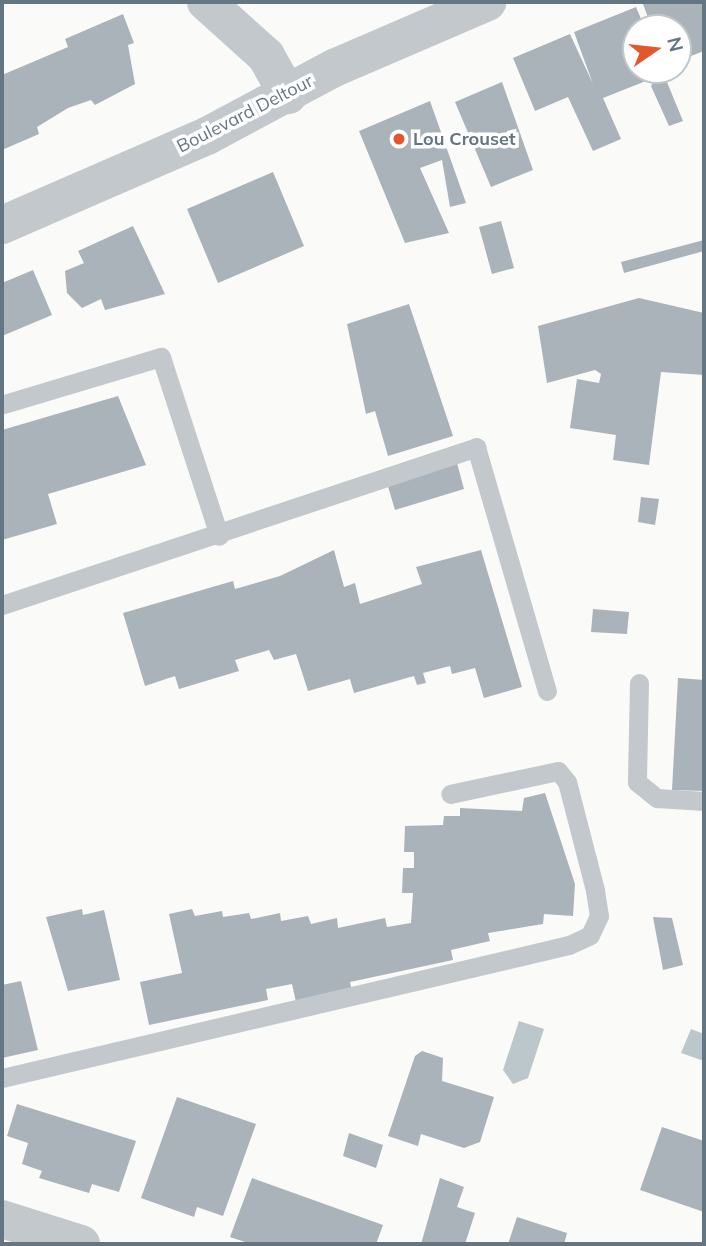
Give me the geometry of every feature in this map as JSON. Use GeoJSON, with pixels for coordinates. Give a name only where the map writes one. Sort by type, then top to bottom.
{"type":"FeatureCollection","features":[{"type":"Feature","properties":{"kind":"street"},"geometry":{"type":"LineString","coordinates":[[206,2],[266,55],[288,95]]}},
{"type":"Feature","properties":{"kind":"street","name":"Boulevard Deltour"},"geometry":{"type":"LineString","coordinates":[[2,225],[487,2]]}},
{"type":"Feature","properties":{"kind":"street"},"geometry":{"type":"LineString","coordinates":[[2,1219],[81,1244]]}},
{"type":"Feature","properties":{"kind":"lane"},"geometry":{"type":"LineString","coordinates":[[4,404],[161,357],[219,536]]}},
{"type":"Feature","properties":{"kind":"lane"},"geometry":{"type":"LineString","coordinates":[[2,605],[331,500],[378,476],[477,447],[547,691]]}},
{"type":"Feature","properties":{"kind":"lane"},"geometry":{"type":"LineString","coordinates":[[639,682],[637,782],[657,798],[704,801]]}},
{"type":"Feature","properties":{"kind":"lane"},"geometry":{"type":"LineString","coordinates":[[2,1078],[569,945],[590,935],[599,916],[594,890],[567,782],[558,771],[450,794]]}},
{"type":"Feature","properties":{"kind":"shaded area"},"geometry":{"type":"Polygon","coordinates":[[[519,1021],[544,1029],[528,1078],[513,1084],[503,1070],[519,1021]]]}},
{"type":"Feature","properties":{"kind":"shaded area"},"geometry":{"type":"Polygon","coordinates":[[[691,1029],[704,1034],[704,1061],[681,1053],[691,1029]]]}},
{"type":"Feature","properties":{"kind":"building"},"geometry":{"type":"Polygon","coordinates":[[[704,2],[704,51],[692,56],[692,14],[647,14],[643,4],[704,2]]]}},
{"type":"Feature","properties":{"kind":"building"},"geometry":{"type":"Polygon","coordinates":[[[636,7],[639,14],[622,14],[622,84],[638,84],[603,98],[621,139],[593,151],[568,97],[535,111],[513,58],[570,34],[593,84],[574,32],[636,7]]]}},
{"type":"Feature","properties":{"kind":"building"},"geometry":{"type":"Polygon","coordinates":[[[123,14],[134,43],[128,45],[135,84],[95,105],[91,100],[68,108],[37,127],[39,134],[2,150],[2,75],[68,47],[65,39],[123,14]]]}},
{"type":"Feature","properties":{"kind":"building"},"geometry":{"type":"Polygon","coordinates":[[[502,82],[533,170],[491,187],[455,102],[502,82]]]}},
{"type":"Feature","properties":{"kind":"building"},"geometry":{"type":"Polygon","coordinates":[[[668,84],[683,121],[669,126],[651,86],[668,84]]]}},
{"type":"Feature","properties":{"kind":"building"},"geometry":{"type":"Polygon","coordinates":[[[430,101],[466,203],[450,207],[442,160],[420,168],[449,233],[405,243],[359,131],[430,101]]]}},
{"type":"Feature","properties":{"kind":"building"},"geometry":{"type":"Polygon","coordinates":[[[273,172],[304,246],[218,283],[187,209],[273,172]]]}},
{"type":"Feature","properties":{"kind":"building"},"geometry":{"type":"Polygon","coordinates":[[[501,221],[514,268],[492,274],[479,227],[501,221]]]}},
{"type":"Feature","properties":{"kind":"building"},"geometry":{"type":"Polygon","coordinates":[[[133,226],[165,294],[105,310],[101,299],[82,308],[67,293],[65,271],[84,263],[78,251],[133,226]]]}},
{"type":"Feature","properties":{"kind":"building"},"geometry":{"type":"Polygon","coordinates":[[[704,240],[704,251],[624,273],[621,262],[704,240]]]}},
{"type":"Feature","properties":{"kind":"building"},"geometry":{"type":"Polygon","coordinates":[[[33,270],[52,315],[2,336],[2,283],[33,270]]]}},
{"type":"Feature","properties":{"kind":"building"},"geometry":{"type":"Polygon","coordinates":[[[639,298],[704,313],[704,375],[661,372],[649,465],[613,460],[616,435],[570,428],[577,379],[599,383],[601,374],[595,370],[547,383],[538,326],[639,298]]]}},
{"type":"Feature","properties":{"kind":"building"},"geometry":{"type":"Polygon","coordinates":[[[409,304],[453,436],[388,456],[375,411],[366,414],[347,324],[409,304]]]}},
{"type":"Feature","properties":{"kind":"building"},"geometry":{"type":"Polygon","coordinates":[[[118,396],[146,465],[48,494],[57,524],[2,540],[2,430],[118,396]]]}},
{"type":"Feature","properties":{"kind":"building"},"geometry":{"type":"Polygon","coordinates":[[[457,463],[464,489],[395,510],[387,483],[457,463]]]}},
{"type":"Feature","properties":{"kind":"building"},"geometry":{"type":"Polygon","coordinates":[[[641,497],[659,499],[655,525],[638,522],[641,497]]]}},
{"type":"Feature","properties":{"kind":"building"},"geometry":{"type":"Polygon","coordinates":[[[334,550],[344,587],[355,583],[360,604],[422,584],[416,567],[481,550],[522,687],[484,698],[475,668],[452,674],[450,666],[423,673],[426,683],[417,685],[414,676],[354,693],[350,679],[308,691],[296,654],[274,660],[269,650],[235,660],[239,671],[179,689],[175,676],[145,686],[123,613],[233,581],[235,589],[280,576],[334,550]]]}},
{"type":"Feature","properties":{"kind":"building"},"geometry":{"type":"Polygon","coordinates":[[[593,609],[629,612],[627,634],[591,632],[593,609]]]}},
{"type":"Feature","properties":{"kind":"building"},"geometry":{"type":"Polygon","coordinates":[[[678,678],[704,680],[704,791],[672,790],[678,678]]]}},
{"type":"Feature","properties":{"kind":"building"},"geometry":{"type":"Polygon","coordinates":[[[545,793],[575,884],[573,916],[544,914],[543,924],[488,933],[490,941],[451,950],[453,960],[350,982],[352,991],[296,1002],[292,984],[266,989],[268,1000],[149,1025],[140,982],[182,973],[169,914],[192,909],[195,916],[222,911],[223,917],[249,913],[251,919],[280,913],[281,921],[308,916],[311,924],[337,918],[338,928],[385,918],[387,927],[411,923],[413,893],[402,893],[403,868],[414,868],[414,852],[404,852],[405,826],[443,825],[444,816],[460,816],[460,808],[522,811],[524,798],[545,793]]]}},
{"type":"Feature","properties":{"kind":"building"},"geometry":{"type":"Polygon","coordinates":[[[82,909],[83,915],[104,910],[120,980],[68,991],[46,917],[82,909]]]}},
{"type":"Feature","properties":{"kind":"building"},"geometry":{"type":"Polygon","coordinates":[[[653,917],[672,918],[683,965],[663,970],[653,917]]]}},
{"type":"Feature","properties":{"kind":"building"},"geometry":{"type":"Polygon","coordinates":[[[21,981],[38,1050],[2,1058],[2,985],[21,981]]]}},
{"type":"Feature","properties":{"kind":"building"},"geometry":{"type":"Polygon","coordinates":[[[422,1051],[443,1058],[442,1081],[494,1097],[480,1142],[464,1148],[421,1134],[418,1146],[388,1136],[415,1056],[422,1051]]]}},
{"type":"Feature","properties":{"kind":"building"},"geometry":{"type":"Polygon","coordinates":[[[177,1097],[256,1124],[223,1216],[197,1207],[194,1217],[141,1198],[177,1097]]]}},
{"type":"Feature","properties":{"kind":"building"},"geometry":{"type":"Polygon","coordinates":[[[17,1104],[136,1141],[119,1192],[92,1184],[89,1193],[39,1178],[42,1171],[22,1164],[28,1143],[7,1136],[17,1104]]]}},
{"type":"Feature","properties":{"kind":"building"},"geometry":{"type":"Polygon","coordinates":[[[662,1127],[704,1141],[704,1212],[640,1190],[662,1127]]]}},
{"type":"Feature","properties":{"kind":"building"},"geometry":{"type":"Polygon","coordinates":[[[349,1133],[383,1145],[376,1168],[343,1156],[349,1133]]]}},
{"type":"Feature","properties":{"kind":"building"},"geometry":{"type":"Polygon","coordinates":[[[252,1178],[383,1225],[376,1244],[251,1244],[230,1237],[252,1178]]]}},
{"type":"Feature","properties":{"kind":"building"},"geometry":{"type":"Polygon","coordinates":[[[440,1178],[464,1187],[457,1207],[475,1213],[465,1244],[421,1244],[440,1178]]]}},
{"type":"Feature","properties":{"kind":"building"},"geometry":{"type":"Polygon","coordinates":[[[517,1217],[567,1233],[564,1244],[508,1244],[517,1217]]]}},
{"type":"Feature","properties":{"kind":"place","name":"Lou Crouset"},"geometry":{"type":"Point","coordinates":[399,139]}}]}
